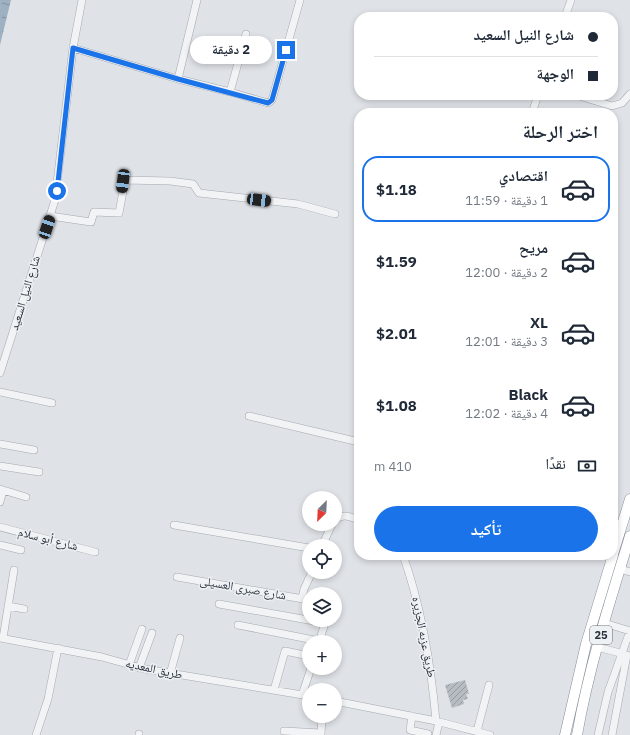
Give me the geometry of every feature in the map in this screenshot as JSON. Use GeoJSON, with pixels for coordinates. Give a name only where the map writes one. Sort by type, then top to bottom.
{"type":"FeatureCollection","features":[{"type":"Feature","properties":{"kind":"highway","name":"25"},"geometry":{"type":"LineString","coordinates":[[618,537],[630,499]]}},
{"type":"Feature","properties":{"kind":"highway"},"geometry":{"type":"LineString","coordinates":[[619,534],[630,537]]}},
{"type":"Feature","properties":{"kind":"highway","name":"25"},"geometry":{"type":"LineString","coordinates":[[577,735],[585,692],[597,647],[630,537]]}},
{"type":"Feature","properties":{"kind":"highway","name":"25"},"geometry":{"type":"LineString","coordinates":[[565,735],[586,644],[611,560]]}},
{"type":"Feature","properties":{"kind":"highway"},"geometry":{"type":"LineString","coordinates":[[613,560],[620,569]]}},
{"type":"Feature","properties":{"kind":"street","name":"شارع النيل السعيد"},"geometry":{"type":"LineString","coordinates":[[0,373],[57,191],[73,48],[82,0]]}},
{"type":"Feature","properties":{"kind":"street"},"geometry":{"type":"LineString","coordinates":[[178,79],[197,0]]}},
{"type":"Feature","properties":{"kind":"street"},"geometry":{"type":"LineString","coordinates":[[73,48],[178,79],[271,102],[300,0]]}},
{"type":"Feature","properties":{"kind":"street"},"geometry":{"type":"LineString","coordinates":[[567,12],[571,0]]}},
{"type":"Feature","properties":{"kind":"street"},"geometry":{"type":"LineString","coordinates":[[230,92],[246,34]]}},
{"type":"Feature","properties":{"kind":"street"},"geometry":{"type":"LineString","coordinates":[[592,100],[612,106],[622,103],[630,94]]}},
{"type":"Feature","properties":{"kind":"street"},"geometry":{"type":"LineString","coordinates":[[50,216],[91,222],[94,212],[119,213],[124,180],[170,181],[186,183],[195,186],[199,192],[298,204],[335,214]]}},
{"type":"Feature","properties":{"kind":"street"},"geometry":{"type":"LineString","coordinates":[[0,392],[52,403]]}},
{"type":"Feature","properties":{"kind":"street"},"geometry":{"type":"LineString","coordinates":[[249,416],[354,441]]}},
{"type":"Feature","properties":{"kind":"street"},"geometry":{"type":"LineString","coordinates":[[0,444],[34,450]]}},
{"type":"Feature","properties":{"kind":"street"},"geometry":{"type":"LineString","coordinates":[[0,466],[39,472]]}},
{"type":"Feature","properties":{"kind":"street"},"geometry":{"type":"LineString","coordinates":[[0,502],[2,490],[26,497]]}},
{"type":"Feature","properties":{"kind":"street"},"geometry":{"type":"LineString","coordinates":[[342,516],[354,518]]}},
{"type":"Feature","properties":{"kind":"street"},"geometry":{"type":"LineString","coordinates":[[174,525],[302,547]]}},
{"type":"Feature","properties":{"kind":"street","name":"شارع أبو سلام"},"geometry":{"type":"LineString","coordinates":[[0,527],[95,552]]}},
{"type":"Feature","properties":{"kind":"street"},"geometry":{"type":"LineString","coordinates":[[0,545],[21,550]]}},
{"type":"Feature","properties":{"kind":"street","name":"طريق عزبه الجزيره"},"geometry":{"type":"LineString","coordinates":[[405,560],[415,591],[424,628],[438,721]]}},
{"type":"Feature","properties":{"kind":"street"},"geometry":{"type":"LineString","coordinates":[[620,569],[630,572]]}},
{"type":"Feature","properties":{"kind":"street"},"geometry":{"type":"LineString","coordinates":[[1,638],[14,570]]}},
{"type":"Feature","properties":{"kind":"street","name":"شارع صبرى العسيلى"},"geometry":{"type":"LineString","coordinates":[[177,577],[302,598]]}},
{"type":"Feature","properties":{"kind":"street"},"geometry":{"type":"LineString","coordinates":[[219,604],[302,618]]}},
{"type":"Feature","properties":{"kind":"street"},"geometry":{"type":"LineString","coordinates":[[8,606],[24,609]]}},
{"type":"Feature","properties":{"kind":"street"},"geometry":{"type":"LineString","coordinates":[[604,623],[630,631],[612,735]]}},
{"type":"Feature","properties":{"kind":"street"},"geometry":{"type":"LineString","coordinates":[[238,626],[302,639]]}},
{"type":"Feature","properties":{"kind":"street"},"geometry":{"type":"LineString","coordinates":[[129,665],[142,629]]}},
{"type":"Feature","properties":{"kind":"street"},"geometry":{"type":"LineString","coordinates":[[139,668],[152,633]]}},
{"type":"Feature","properties":{"kind":"street","name":"طريق المعديه"},"geometry":{"type":"LineString","coordinates":[[1,638],[112,659],[139,668],[170,674],[302,695]]}},
{"type":"Feature","properties":{"kind":"street"},"geometry":{"type":"LineString","coordinates":[[170,674],[180,638]]}},
{"type":"Feature","properties":{"kind":"street"},"geometry":{"type":"LineString","coordinates":[[597,647],[626,655]]}},
{"type":"Feature","properties":{"kind":"street"},"geometry":{"type":"LineString","coordinates":[[36,735],[48,699],[58,648]]}},
{"type":"Feature","properties":{"kind":"street"},"geometry":{"type":"LineString","coordinates":[[274,690],[285,651],[302,655]]}},
{"type":"Feature","properties":{"kind":"street"},"geometry":{"type":"LineString","coordinates":[[598,735],[608,692],[626,655]]}},
{"type":"Feature","properties":{"kind":"street"},"geometry":{"type":"LineString","coordinates":[[477,732],[489,685]]}},
{"type":"Feature","properties":{"kind":"street"},"geometry":{"type":"LineString","coordinates":[[342,702],[438,721],[490,735]]}},
{"type":"Feature","properties":{"kind":"street"},"geometry":{"type":"LineString","coordinates":[[412,716],[410,730],[428,734]]}},
{"type":"Feature","properties":{"kind":"street"},"geometry":{"type":"LineString","coordinates":[[436,735],[438,721]]}},
{"type":"Feature","properties":{"kind":"street"},"geometry":{"type":"LineString","coordinates":[[284,731],[321,734],[322,723]]}},
{"type":"Feature","properties":{"kind":"water"},"geometry":{"type":"Polygon","coordinates":[[[0,0],[11,0],[0,45],[0,0]]]}},
{"type":"Feature","properties":{"kind":"building"},"geometry":{"type":"Polygon","coordinates":[[[465,680],[469,694],[466,694],[468,699],[463,700],[464,704],[452,708],[445,685],[465,680]]]}},
{"type":"Feature","properties":{"kind":"route"},"geometry":{"type":"LineString","coordinates":[[57,191],[58,166],[73,48],[178,79],[268,103],[272,100],[286,50]]}}]}
